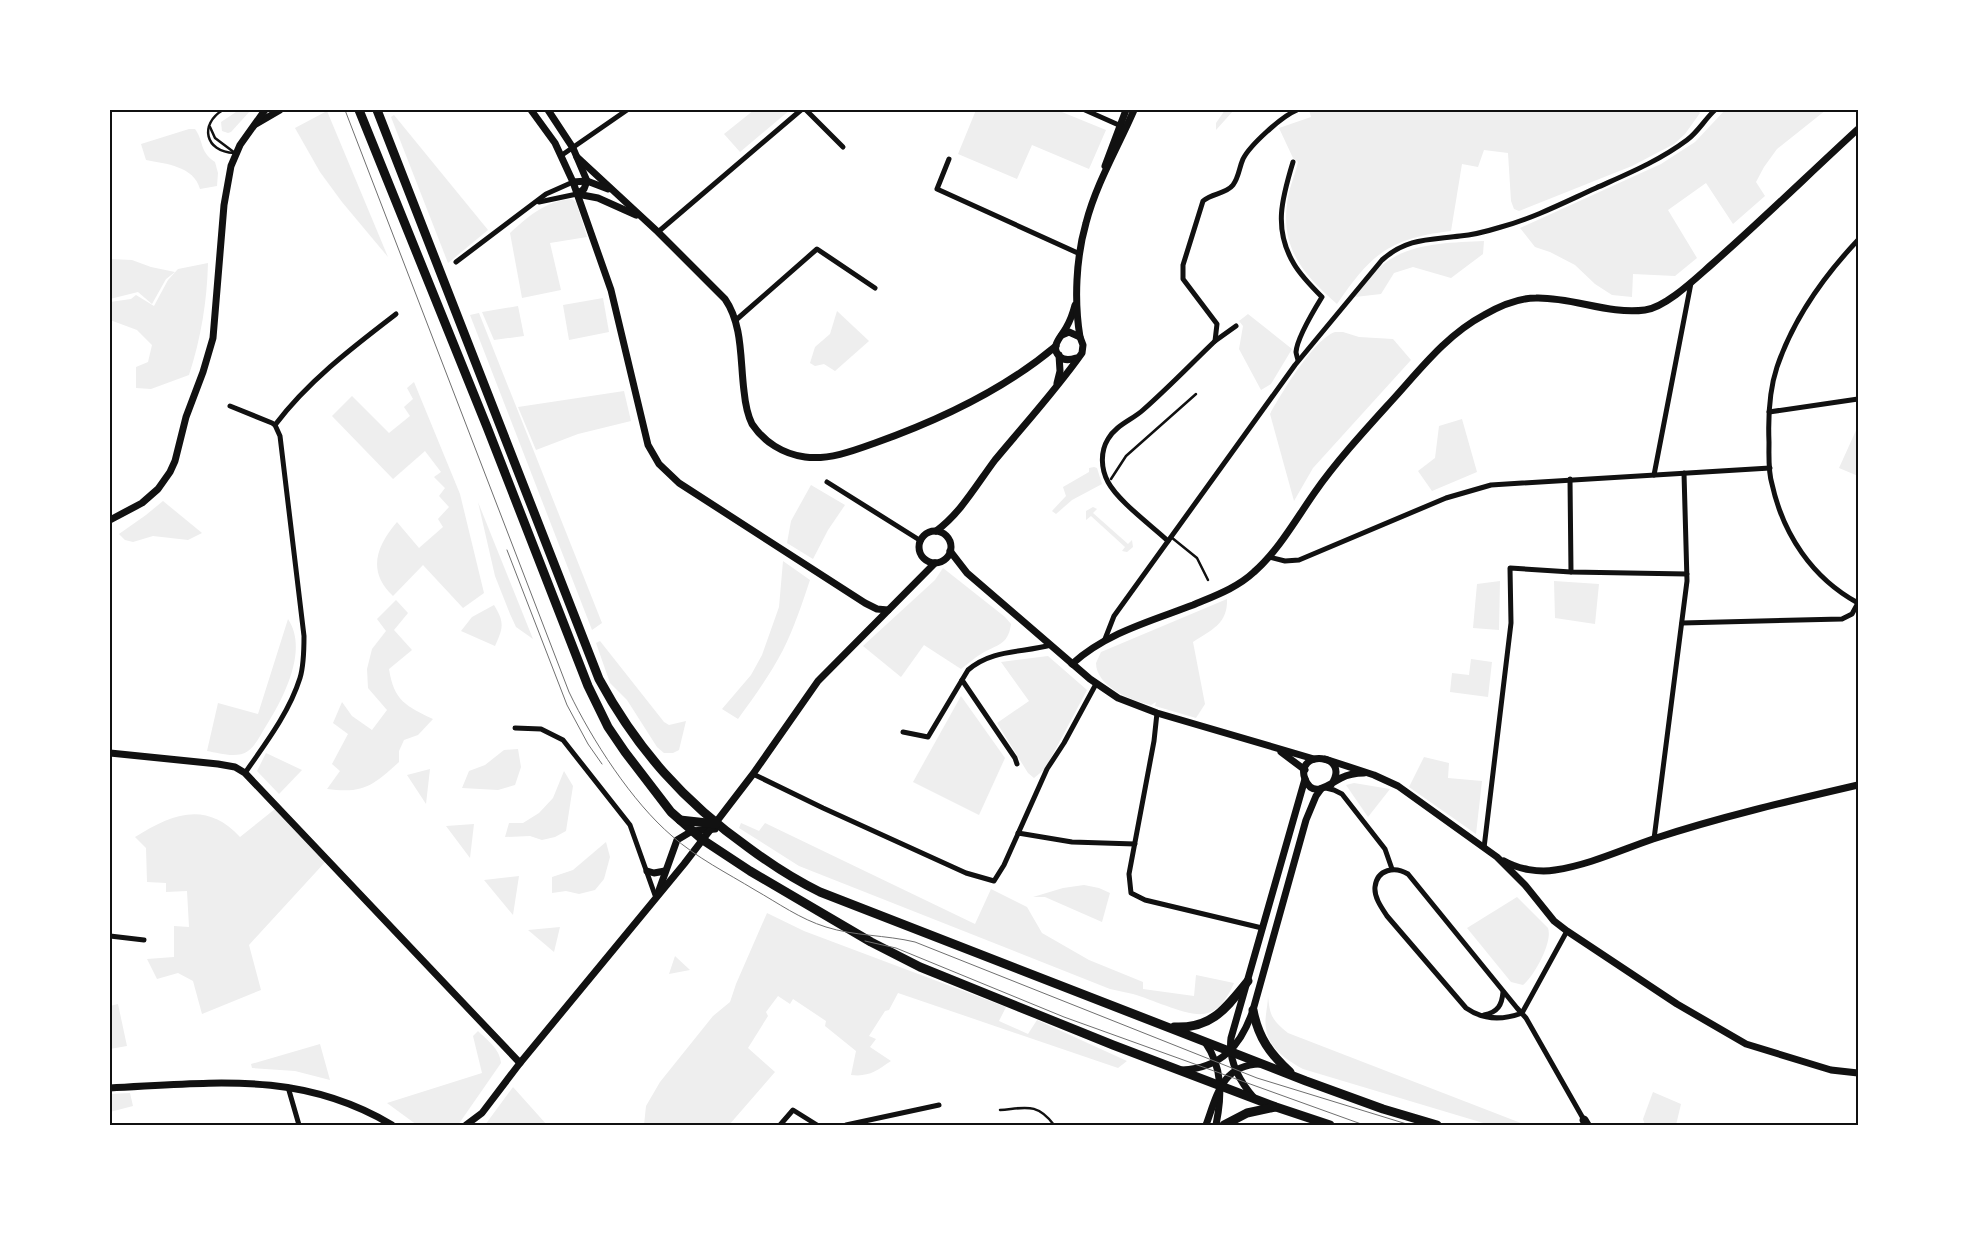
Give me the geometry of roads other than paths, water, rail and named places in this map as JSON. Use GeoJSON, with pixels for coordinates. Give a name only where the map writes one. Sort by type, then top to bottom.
{"type":"FeatureCollection","features":[{"type":"Feature","properties":{"kind":"highway"},"geometry":{"type":"LineString","coordinates":[[359,110],[487,427],[588,686],[605,721],[625,752],[653,790],[679,820],[703,840],[750,871],[902,958],[944,977],[1178,1070],[1330,1125]]}},
{"type":"Feature","properties":{"kind":"highway"},"geometry":{"type":"LineString","coordinates":[[377,110],[600,679],[615,706],[648,754],[682,794],[717,827],[784,873],[820,892],[1296,1077],[1382,1109],[1437,1125]]}},
{"type":"Feature","properties":{"kind":"highway"},"geometry":{"type":"LineString","coordinates":[[679,820],[717,827]]}},
{"type":"Feature","properties":{"kind":"highway"},"geometry":{"type":"LineString","coordinates":[[1166,1026],[1184,1027],[1210,1021],[1222,1012],[1248,981]]}},
{"type":"Feature","properties":{"kind":"highway"},"geometry":{"type":"LineString","coordinates":[[1254,1010],[1258,1030],[1268,1050],[1296,1077]]}},
{"type":"Feature","properties":{"kind":"highway"},"geometry":{"type":"LineString","coordinates":[[1224,1125],[1247,1113],[1276,1107]]}},
{"type":"Feature","properties":{"kind":"street"},"geometry":{"type":"LineString","coordinates":[[110,520],[142,503],[158,489],[175,461],[186,417],[203,372],[211,344],[225,198],[236,153],[265,110]]}},
{"type":"Feature","properties":{"kind":"street"},"geometry":{"type":"LineString","coordinates":[[252,127],[280,110]]}},
{"type":"Feature","properties":{"kind":"street"},"geometry":{"type":"LineString","coordinates":[[531,110],[562,155],[573,182],[611,290],[643,430],[648,445],[656,459],[668,473],[684,486],[865,603],[877,609],[888,610]]}},
{"type":"Feature","properties":{"kind":"street"},"geometry":{"type":"LineString","coordinates":[[536,203],[577,194],[584,189],[587,182],[573,148],[548,110]]}},
{"type":"Feature","properties":{"kind":"street"},"geometry":{"type":"LineString","coordinates":[[562,155],[627,110]]}},
{"type":"Feature","properties":{"kind":"street"},"geometry":{"type":"LineString","coordinates":[[658,232],[801,110]]}},
{"type":"Feature","properties":{"kind":"street"},"geometry":{"type":"LineString","coordinates":[[806,110],[843,146]]}},
{"type":"Feature","properties":{"kind":"street"},"geometry":{"type":"LineString","coordinates":[[1085,110],[1120,124]]}},
{"type":"Feature","properties":{"kind":"street"},"geometry":{"type":"LineString","coordinates":[[967,573],[939,562],[926,560],[921,555],[919,548],[921,541],[927,533],[936,531],[946,523],[957,510],[996,459],[1055,388],[1083,349],[1080,337],[1077,299],[1080,254],[1086,222],[1111,144],[1126,110]]}},
{"type":"Feature","properties":{"kind":"street"},"geometry":{"type":"LineString","coordinates":[[1100,183],[1134,110]]}},
{"type":"Feature","properties":{"kind":"street"},"geometry":{"type":"LineString","coordinates":[[1215,342],[1216,324],[1183,280],[1183,264],[1203,200],[1208,196],[1228,190],[1239,174],[1243,160],[1249,151],[1277,122],[1297,110]]}},
{"type":"Feature","properties":{"kind":"street"},"geometry":{"type":"LineString","coordinates":[[1105,639],[1114,616],[1298,360],[1370,273],[1392,251],[1420,240],[1461,236],[1500,228],[1552,208],[1655,161],[1689,139],[1715,110]]}},
{"type":"Feature","properties":{"kind":"street"},"geometry":{"type":"LineString","coordinates":[[1120,124],[1122,137]]}},
{"type":"Feature","properties":{"kind":"street"},"geometry":{"type":"LineString","coordinates":[[1072,664],[1086,651],[1105,639],[1225,591],[1254,572],[1268,557],[1318,488],[1357,439],[1449,339],[1483,315],[1516,302],[1534,298],[1607,308],[1644,310],[1655,308],[1691,282],[1737,242],[1858,128]]}},
{"type":"Feature","properties":{"kind":"street"},"geometry":{"type":"LineString","coordinates":[[577,157],[658,232],[725,299],[733,310],[736,320],[748,414],[768,443],[793,454],[806,457],[844,454],[916,428],[997,386],[1056,346]]}},
{"type":"Feature","properties":{"kind":"street"},"geometry":{"type":"LineString","coordinates":[[949,159],[937,189],[1080,254]]}},
{"type":"Feature","properties":{"kind":"street"},"geometry":{"type":"LineString","coordinates":[[1293,162],[1280,208],[1282,229],[1294,264],[1322,297],[1309,319],[1301,338],[1296,353],[1298,360]]}},
{"type":"Feature","properties":{"kind":"street"},"geometry":{"type":"LineString","coordinates":[[456,262],[553,191],[573,182],[587,182],[602,186],[617,194]]}},
{"type":"Feature","properties":{"kind":"street"},"geometry":{"type":"LineString","coordinates":[[577,194],[598,198],[614,204],[646,221]]}},
{"type":"Feature","properties":{"kind":"street"},"geometry":{"type":"LineString","coordinates":[[1682,623],[1842,618],[1852,614],[1858,603],[1824,578],[1796,546],[1777,503],[1771,482],[1769,412],[1770,390],[1777,366],[1800,318],[1828,275],[1858,240]]}},
{"type":"Feature","properties":{"kind":"street"},"geometry":{"type":"LineString","coordinates":[[736,320],[817,249],[875,288]]}},
{"type":"Feature","properties":{"kind":"street"},"geometry":{"type":"LineString","coordinates":[[1654,475],[1691,282]]}},
{"type":"Feature","properties":{"kind":"street"},"geometry":{"type":"LineString","coordinates":[[1055,388],[1060,371],[1059,355],[1056,346],[1057,340],[1072,316],[1077,299]]}},
{"type":"Feature","properties":{"kind":"street"},"geometry":{"type":"LineString","coordinates":[[276,425],[290,406],[314,382],[352,348],[396,314]]}},
{"type":"Feature","properties":{"kind":"street"},"geometry":{"type":"LineString","coordinates":[[1170,539],[1120,497],[1109,484],[1102,460],[1104,447],[1112,432],[1142,412],[1215,342],[1236,326]]}},
{"type":"Feature","properties":{"kind":"street"},"geometry":{"type":"LineString","coordinates":[[1062,334],[1069,332],[1080,337]]}},
{"type":"Feature","properties":{"kind":"street"},"geometry":{"type":"LineString","coordinates":[[1059,355],[1065,359],[1076,358]]}},
{"type":"Feature","properties":{"kind":"street"},"geometry":{"type":"LineString","coordinates":[[1769,412],[1858,399]]}},
{"type":"Feature","properties":{"kind":"street"},"geometry":{"type":"LineString","coordinates":[[230,406],[276,425],[280,436],[303,618],[304,656],[300,679],[293,696],[271,734],[245,773]]}},
{"type":"Feature","properties":{"kind":"street"},"geometry":{"type":"LineString","coordinates":[[1268,557],[1285,561],[1299,560],[1437,501],[1476,488],[1510,483],[1770,468]]}},
{"type":"Feature","properties":{"kind":"street"},"geometry":{"type":"LineString","coordinates":[[1654,839],[1687,574],[1684,473]]}},
{"type":"Feature","properties":{"kind":"street"},"geometry":{"type":"LineString","coordinates":[[1570,479],[1571,572]]}},
{"type":"Feature","properties":{"kind":"street"},"geometry":{"type":"LineString","coordinates":[[827,482],[921,541]]}},
{"type":"Feature","properties":{"kind":"street"},"geometry":{"type":"LineString","coordinates":[[947,536],[957,510]]}},
{"type":"Feature","properties":{"kind":"street"},"geometry":{"type":"LineString","coordinates":[[476,1125],[482,1113],[520,1063],[703,840],[717,827],[818,681],[888,610],[950,552],[951,543],[947,536],[936,531]]}},
{"type":"Feature","properties":{"kind":"street"},"geometry":{"type":"LineString","coordinates":[[950,552],[967,573],[1072,664],[1096,684],[1122,700],[1157,713],[1314,759],[1325,759],[1374,775],[1398,786],[1509,864],[1523,868],[1553,871],[1592,861],[1654,839],[1785,802],[1858,785]]}},
{"type":"Feature","properties":{"kind":"street"},"geometry":{"type":"LineString","coordinates":[[1484,848],[1511,623],[1510,568],[1571,572],[1687,574]]}},
{"type":"Feature","properties":{"kind":"street"},"geometry":{"type":"LineString","coordinates":[[903,732],[928,737],[968,670],[976,664],[997,654],[1051,645]]}},
{"type":"Feature","properties":{"kind":"street"},"geometry":{"type":"LineString","coordinates":[[962,680],[1015,758],[1017,764]]}},
{"type":"Feature","properties":{"kind":"street"},"geometry":{"type":"LineString","coordinates":[[753,774],[966,873],[994,881],[1004,865],[1048,768],[1096,684]]}},
{"type":"Feature","properties":{"kind":"street"},"geometry":{"type":"LineString","coordinates":[[1157,713],[1154,741],[1129,874],[1131,893],[1137,897],[1211,917],[1262,928]]}},
{"type":"Feature","properties":{"kind":"street"},"geometry":{"type":"LineString","coordinates":[[515,728],[541,729],[563,740],[630,825],[656,898]]}},
{"type":"Feature","properties":{"kind":"street"},"geometry":{"type":"LineString","coordinates":[[1272,747],[1305,770]]}},
{"type":"Feature","properties":{"kind":"street"},"geometry":{"type":"LineString","coordinates":[[110,752],[218,764],[235,767],[245,773],[520,1063]]}},
{"type":"Feature","properties":{"kind":"street"},"geometry":{"type":"LineString","coordinates":[[1255,1099],[1241,1081],[1236,1070],[1230,1051],[1231,1038],[1305,779],[1305,770],[1310,761],[1314,759]]}},
{"type":"Feature","properties":{"kind":"street"},"geometry":{"type":"LineString","coordinates":[[1178,1070],[1194,1069],[1216,1062],[1230,1051],[1244,1033],[1254,1010],[1306,820],[1316,796],[1334,780],[1335,770],[1333,765],[1325,759]]}},
{"type":"Feature","properties":{"kind":"street"},"geometry":{"type":"LineString","coordinates":[[1326,787],[1339,779],[1356,773],[1374,775]]}},
{"type":"Feature","properties":{"kind":"street"},"geometry":{"type":"LineString","coordinates":[[1305,779],[1311,787],[1326,787],[1342,794],[1385,849],[1392,869]]}},
{"type":"Feature","properties":{"kind":"street"},"geometry":{"type":"LineString","coordinates":[[656,898],[677,840],[692,831],[717,827]]}},
{"type":"Feature","properties":{"kind":"street"},"geometry":{"type":"LineString","coordinates":[[1018,833],[1072,842],[1135,844]]}},
{"type":"Feature","properties":{"kind":"street"},"geometry":{"type":"LineString","coordinates":[[1497,856],[1554,921],[1677,1004],[1746,1044],[1831,1070],[1858,1073]]}},
{"type":"Feature","properties":{"kind":"street"},"geometry":{"type":"LineString","coordinates":[[1567,931],[1522,1013],[1497,1018],[1481,1016],[1466,1008],[1382,908],[1375,888],[1377,879],[1383,872],[1392,869],[1400,869],[1408,874],[1503,991],[1522,1013],[1526,1018],[1559,1073],[1585,1123]]}},
{"type":"Feature","properties":{"kind":"street"},"geometry":{"type":"LineString","coordinates":[[647,871],[654,873],[666,871]]}},
{"type":"Feature","properties":{"kind":"street"},"geometry":{"type":"LineString","coordinates":[[110,936],[144,940]]}},
{"type":"Feature","properties":{"kind":"street"},"geometry":{"type":"LineString","coordinates":[[1481,1016],[1490,1014],[1500,1006],[1503,991]]}},
{"type":"Feature","properties":{"kind":"street"},"geometry":{"type":"LineString","coordinates":[[1204,1041],[1216,1062],[1221,1086],[1216,1125]]}},
{"type":"Feature","properties":{"kind":"street"},"geometry":{"type":"LineString","coordinates":[[1206,1125],[1221,1086],[1228,1076],[1246,1066],[1263,1064]]}},
{"type":"Feature","properties":{"kind":"street"},"geometry":{"type":"LineString","coordinates":[[110,1088],[231,1082],[288,1087],[327,1095],[372,1113],[392,1125]]}},
{"type":"Feature","properties":{"kind":"street"},"geometry":{"type":"LineString","coordinates":[[288,1087],[299,1125]]}},
{"type":"Feature","properties":{"kind":"street"},"geometry":{"type":"LineString","coordinates":[[846,1125],[939,1105]]}},
{"type":"Feature","properties":{"kind":"street"},"geometry":{"type":"LineString","coordinates":[[780,1125],[793,1110],[809,1124],[817,1125]]}},
{"type":"Feature","properties":{"kind":"street"},"geometry":{"type":"LineString","coordinates":[[372,1113],[386,1125]]}},
{"type":"Feature","properties":{"kind":"street"},"geometry":{"type":"LineString","coordinates":[[466,1125],[482,1113]]}},
{"type":"Feature","properties":{"kind":"street"},"geometry":{"type":"LineString","coordinates":[[880,1125],[883,1116]]}},
{"type":"Feature","properties":{"kind":"lane"},"geometry":{"type":"LineString","coordinates":[[222,110],[214,116],[209,126],[209,141],[213,147],[222,152],[236,153]]}},
{"type":"Feature","properties":{"kind":"lane"},"geometry":{"type":"LineString","coordinates":[[209,126],[214,136],[236,153]]}},
{"type":"Feature","properties":{"kind":"lane"},"geometry":{"type":"LineString","coordinates":[[1111,478],[1126,456],[1196,394]]}},
{"type":"Feature","properties":{"kind":"lane"},"geometry":{"type":"LineString","coordinates":[[1170,539],[1197,558],[1208,580]]}},
{"type":"Feature","properties":{"kind":"lane"},"geometry":{"type":"LineString","coordinates":[[1000,1110],[1037,1109],[1047,1115],[1054,1125]]}},
{"type":"Feature","properties":{"kind":"tram line"},"geometry":{"type":"LineString","coordinates":[[345,110],[569,692],[601,750],[628,788],[657,822],[672,836],[702,858],[816,924],[837,930],[915,942],[1257,1078],[1410,1125]]}},
{"type":"Feature","properties":{"kind":"tram line"},"geometry":{"type":"LineString","coordinates":[[507,550],[567,705],[588,744],[602,764]]}},
{"type":"Feature","properties":{"kind":"tram line"},"geometry":{"type":"LineString","coordinates":[[865,941],[896,948],[1064,1017],[1364,1125]]}}]}
